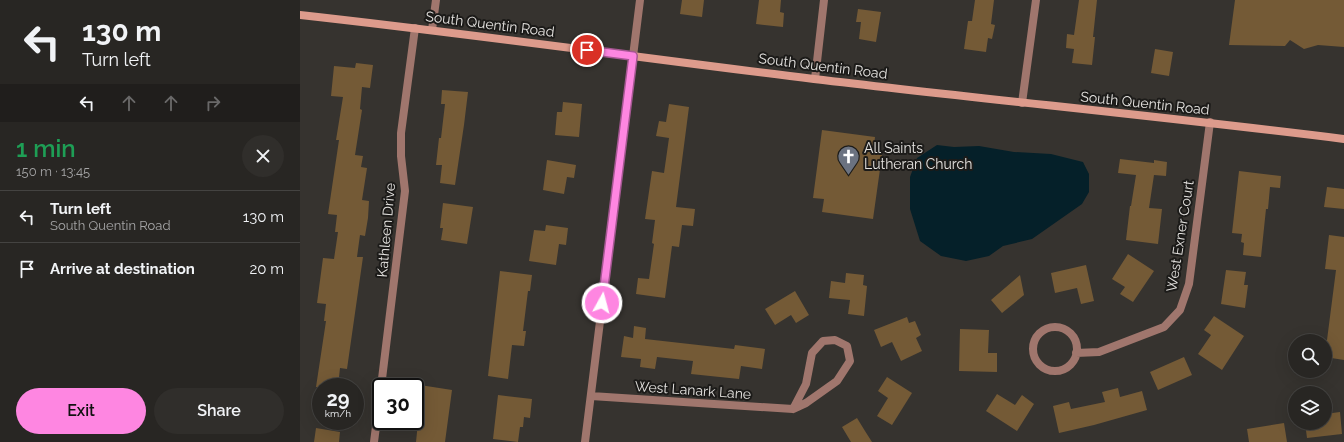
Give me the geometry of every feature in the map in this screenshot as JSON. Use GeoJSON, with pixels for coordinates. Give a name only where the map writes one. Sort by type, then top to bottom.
{"type":"FeatureCollection","features":[{"type":"Feature","properties":{"kind":"main road","name":"South Quentin Road"},"geometry":{"type":"LineString","coordinates":[[300,15],[432,30],[815,79],[1022,103],[1210,122],[1344,139]]}},
{"type":"Feature","properties":{"kind":"street"},"geometry":{"type":"LineString","coordinates":[[432,30],[436,0]]}},
{"type":"Feature","properties":{"kind":"street"},"geometry":{"type":"LineString","coordinates":[[585,442],[640,0]]}},
{"type":"Feature","properties":{"kind":"street"},"geometry":{"type":"LineString","coordinates":[[815,79],[824,0]]}},
{"type":"Feature","properties":{"kind":"street"},"geometry":{"type":"LineString","coordinates":[[1022,103],[1036,0]]}},
{"type":"Feature","properties":{"kind":"street","name":"Kathleen Drive"},"geometry":{"type":"LineString","coordinates":[[382,378],[405,190],[401,156],[401,133],[415,28]]}},
{"type":"Feature","properties":{"kind":"street","name":"West Exner Court"},"geometry":{"type":"LineString","coordinates":[[1076,353],[1099,352],[1164,327],[1180,310],[1189,284],[1210,122]]}},
{"type":"Feature","properties":{"kind":"street"},"geometry":{"type":"LineString","coordinates":[[1053,327],[1060,328],[1066,330],[1072,335],[1077,347],[1076,353],[1076,357],[1072,364],[1065,369],[1052,371],[1042,367],[1037,361],[1033,350],[1034,342],[1046,329],[1053,327]]}},
{"type":"Feature","properties":{"kind":"street"},"geometry":{"type":"LineString","coordinates":[[835,340],[847,346],[850,361],[837,382],[793,409],[806,384],[812,353],[823,341],[835,340]]}},
{"type":"Feature","properties":{"kind":"street","name":"West Lanark Lane"},"geometry":{"type":"LineString","coordinates":[[591,396],[793,409]]}},
{"type":"Feature","properties":{"kind":"street","name":"Kathleen Drive"},"geometry":{"type":"LineString","coordinates":[[374,442],[376,430]]}},
{"type":"Feature","properties":{"kind":"water"},"geometry":{"type":"Polygon","coordinates":[[[937,145],[954,147],[979,146],[1014,152],[1051,154],[1083,162],[1089,174],[1089,192],[1082,204],[1032,239],[1003,246],[989,256],[966,261],[941,256],[920,241],[910,209],[910,177],[917,158],[937,145]]]}},
{"type":"Feature","properties":{"kind":"building"},"geometry":{"type":"Polygon","coordinates":[[[682,0],[704,0],[702,17],[680,14],[682,0]]]}},
{"type":"Feature","properties":{"kind":"building"},"geometry":{"type":"Polygon","coordinates":[[[759,0],[781,0],[780,12],[784,13],[783,27],[756,24],[759,0]]]}},
{"type":"Feature","properties":{"kind":"building"},"geometry":{"type":"Polygon","coordinates":[[[975,0],[994,0],[991,24],[995,25],[992,39],[988,38],[986,52],[964,49],[968,21],[972,21],[975,0]]]}},
{"type":"Feature","properties":{"kind":"building"},"geometry":{"type":"Polygon","coordinates":[[[1079,0],[1097,0],[1092,65],[1072,63],[1074,49],[1066,48],[1067,34],[1074,35],[1079,0]]]}},
{"type":"Feature","properties":{"kind":"building"},"geometry":{"type":"Polygon","coordinates":[[[1235,0],[1344,0],[1344,47],[1318,45],[1304,49],[1290,40],[1285,46],[1229,45],[1235,0]]]}},
{"type":"Feature","properties":{"kind":"building"},"geometry":{"type":"Polygon","coordinates":[[[858,9],[881,12],[876,42],[859,39],[861,22],[856,22],[858,9]]]}},
{"type":"Feature","properties":{"kind":"building"},"geometry":{"type":"Polygon","coordinates":[[[1155,49],[1173,52],[1169,76],[1151,73],[1155,49]]]}},
{"type":"Feature","properties":{"kind":"building"},"geometry":{"type":"Polygon","coordinates":[[[356,63],[373,65],[370,88],[362,87],[360,109],[362,110],[355,155],[363,156],[361,167],[367,168],[362,200],[369,201],[368,218],[365,236],[360,235],[357,257],[363,257],[347,369],[340,368],[339,378],[317,378],[326,321],[324,321],[326,304],[317,303],[323,258],[334,259],[338,232],[335,232],[337,215],[328,214],[339,140],[336,140],[343,97],[331,96],[334,66],[355,68],[356,63]]]}},
{"type":"Feature","properties":{"kind":"building"},"geometry":{"type":"Polygon","coordinates":[[[442,90],[468,92],[455,185],[440,183],[442,165],[436,165],[445,104],[441,104],[442,90]]]}},
{"type":"Feature","properties":{"kind":"building"},"geometry":{"type":"Polygon","coordinates":[[[563,102],[582,104],[579,137],[555,135],[557,112],[562,112],[563,102]]]}},
{"type":"Feature","properties":{"kind":"building"},"geometry":{"type":"Polygon","coordinates":[[[669,104],[689,107],[676,207],[695,209],[693,226],[682,225],[679,247],[672,246],[665,298],[636,294],[638,278],[649,279],[654,244],[652,243],[655,220],[645,219],[652,171],[664,173],[669,138],[656,136],[659,121],[666,122],[669,104]]]}},
{"type":"Feature","properties":{"kind":"building","name":"All Saints Lutheran Church"},"geometry":{"type":"Polygon","coordinates":[[[822,130],[875,137],[873,153],[882,155],[873,219],[822,212],[824,199],[813,198],[822,130]]]}},
{"type":"Feature","properties":{"kind":"building"},"geometry":{"type":"Polygon","coordinates":[[[1120,159],[1154,163],[1154,160],[1167,162],[1166,176],[1154,175],[1149,208],[1162,209],[1158,244],[1126,240],[1130,206],[1136,175],[1118,173],[1120,159]]]}},
{"type":"Feature","properties":{"kind":"building"},"geometry":{"type":"Polygon","coordinates":[[[547,160],[576,165],[574,178],[567,177],[564,194],[543,190],[547,160]]]}},
{"type":"Feature","properties":{"kind":"building"},"geometry":{"type":"Polygon","coordinates":[[[1239,171],[1281,176],[1280,188],[1270,187],[1261,257],[1243,255],[1244,243],[1241,242],[1242,234],[1232,233],[1239,171]]]}},
{"type":"Feature","properties":{"kind":"building"},"geometry":{"type":"Polygon","coordinates":[[[1327,187],[1344,189],[1344,209],[1324,207],[1327,187]]]}},
{"type":"Feature","properties":{"kind":"building"},"geometry":{"type":"Polygon","coordinates":[[[443,203],[473,207],[467,244],[441,240],[443,228],[440,228],[443,203]]]}},
{"type":"Feature","properties":{"kind":"building"},"geometry":{"type":"Polygon","coordinates":[[[546,225],[568,228],[566,245],[559,244],[556,265],[529,261],[534,230],[545,231],[546,225]]]}},
{"type":"Feature","properties":{"kind":"building"},"geometry":{"type":"Polygon","coordinates":[[[1329,235],[1344,237],[1344,360],[1332,358],[1332,334],[1328,334],[1336,270],[1325,269],[1329,235]]]}},
{"type":"Feature","properties":{"kind":"building"},"geometry":{"type":"Polygon","coordinates":[[[1128,254],[1154,271],[1133,302],[1120,294],[1125,287],[1112,279],[1128,254]]]}},
{"type":"Feature","properties":{"kind":"building"},"geometry":{"type":"Polygon","coordinates":[[[1086,265],[1094,301],[1081,304],[1077,288],[1055,293],[1051,273],[1086,265]]]}},
{"type":"Feature","properties":{"kind":"building"},"geometry":{"type":"Polygon","coordinates":[[[1226,270],[1246,272],[1244,285],[1248,285],[1245,308],[1221,304],[1226,270]]]}},
{"type":"Feature","properties":{"kind":"building"},"geometry":{"type":"Polygon","coordinates":[[[500,271],[532,275],[530,291],[528,291],[523,331],[526,331],[524,346],[512,345],[508,379],[488,376],[500,271]]]}},
{"type":"Feature","properties":{"kind":"building"},"geometry":{"type":"Polygon","coordinates":[[[846,273],[864,275],[863,285],[867,286],[864,316],[848,314],[850,300],[829,298],[831,281],[845,283],[846,273]]]}},
{"type":"Feature","properties":{"kind":"building"},"geometry":{"type":"Polygon","coordinates":[[[1020,275],[1024,295],[1002,313],[991,300],[1020,275]]]}},
{"type":"Feature","properties":{"kind":"building"},"geometry":{"type":"Polygon","coordinates":[[[795,291],[809,315],[796,323],[791,315],[775,325],[765,309],[795,291]]]}},
{"type":"Feature","properties":{"kind":"building"},"geometry":{"type":"Polygon","coordinates":[[[1214,316],[1244,336],[1222,370],[1198,354],[1211,335],[1204,330],[1214,316]]]}},
{"type":"Feature","properties":{"kind":"building"},"geometry":{"type":"Polygon","coordinates":[[[907,317],[909,323],[915,321],[921,335],[916,338],[922,351],[901,361],[892,342],[881,347],[874,330],[907,317]]]}},
{"type":"Feature","properties":{"kind":"building"},"geometry":{"type":"Polygon","coordinates":[[[634,326],[646,328],[645,339],[734,349],[735,345],[765,349],[762,369],[741,366],[739,379],[691,374],[693,361],[657,357],[655,369],[640,367],[641,359],[621,357],[624,336],[633,338],[634,326]]]}},
{"type":"Feature","properties":{"kind":"building"},"geometry":{"type":"Polygon","coordinates":[[[960,329],[989,330],[988,353],[997,353],[997,372],[959,371],[960,329]]]}},
{"type":"Feature","properties":{"kind":"building"},"geometry":{"type":"Polygon","coordinates":[[[1184,357],[1192,375],[1158,390],[1150,372],[1184,357]]]}},
{"type":"Feature","properties":{"kind":"building"},"geometry":{"type":"Polygon","coordinates":[[[887,377],[912,393],[892,425],[877,416],[888,398],[878,391],[887,377]]]}},
{"type":"Feature","properties":{"kind":"building"},"geometry":{"type":"Polygon","coordinates":[[[424,386],[452,390],[445,442],[416,442],[417,430],[424,430],[424,386]]]}},
{"type":"Feature","properties":{"kind":"building"},"geometry":{"type":"Polygon","coordinates":[[[1118,388],[1120,397],[1142,391],[1147,410],[1059,433],[1053,406],[1069,402],[1071,409],[1105,402],[1102,392],[1118,388]]]}},
{"type":"Feature","properties":{"kind":"building"},"geometry":{"type":"Polygon","coordinates":[[[997,394],[1015,405],[1022,395],[1034,404],[1017,431],[986,411],[997,394]]]}},
{"type":"Feature","properties":{"kind":"building"},"geometry":{"type":"Polygon","coordinates":[[[498,395],[532,399],[530,418],[524,417],[523,427],[520,427],[518,442],[493,439],[498,395]]]}},
{"type":"Feature","properties":{"kind":"building"},"geometry":{"type":"Polygon","coordinates":[[[1340,412],[1342,434],[1307,438],[1306,430],[1332,430],[1332,413],[1340,412]]]}},
{"type":"Feature","properties":{"kind":"building"},"geometry":{"type":"Polygon","coordinates":[[[857,418],[872,442],[851,442],[842,427],[857,418]]]}},
{"type":"Feature","properties":{"kind":"building"},"geometry":{"type":"Polygon","coordinates":[[[1284,423],[1287,442],[1249,442],[1247,429],[1284,423]]]}},
{"type":"Feature","properties":{"kind":"building"},"geometry":{"type":"Polygon","coordinates":[[[316,430],[340,432],[339,442],[314,442],[316,430]]]}},
{"type":"Feature","properties":{"kind":"place","name":"All Saints Lutheran Church"},"geometry":{"type":"Point","coordinates":[848,176]}},
{"type":"Feature","properties":{"kind":"route"},"geometry":{"type":"LineString","coordinates":[[587,50],[633,56],[602,303]]}}]}
